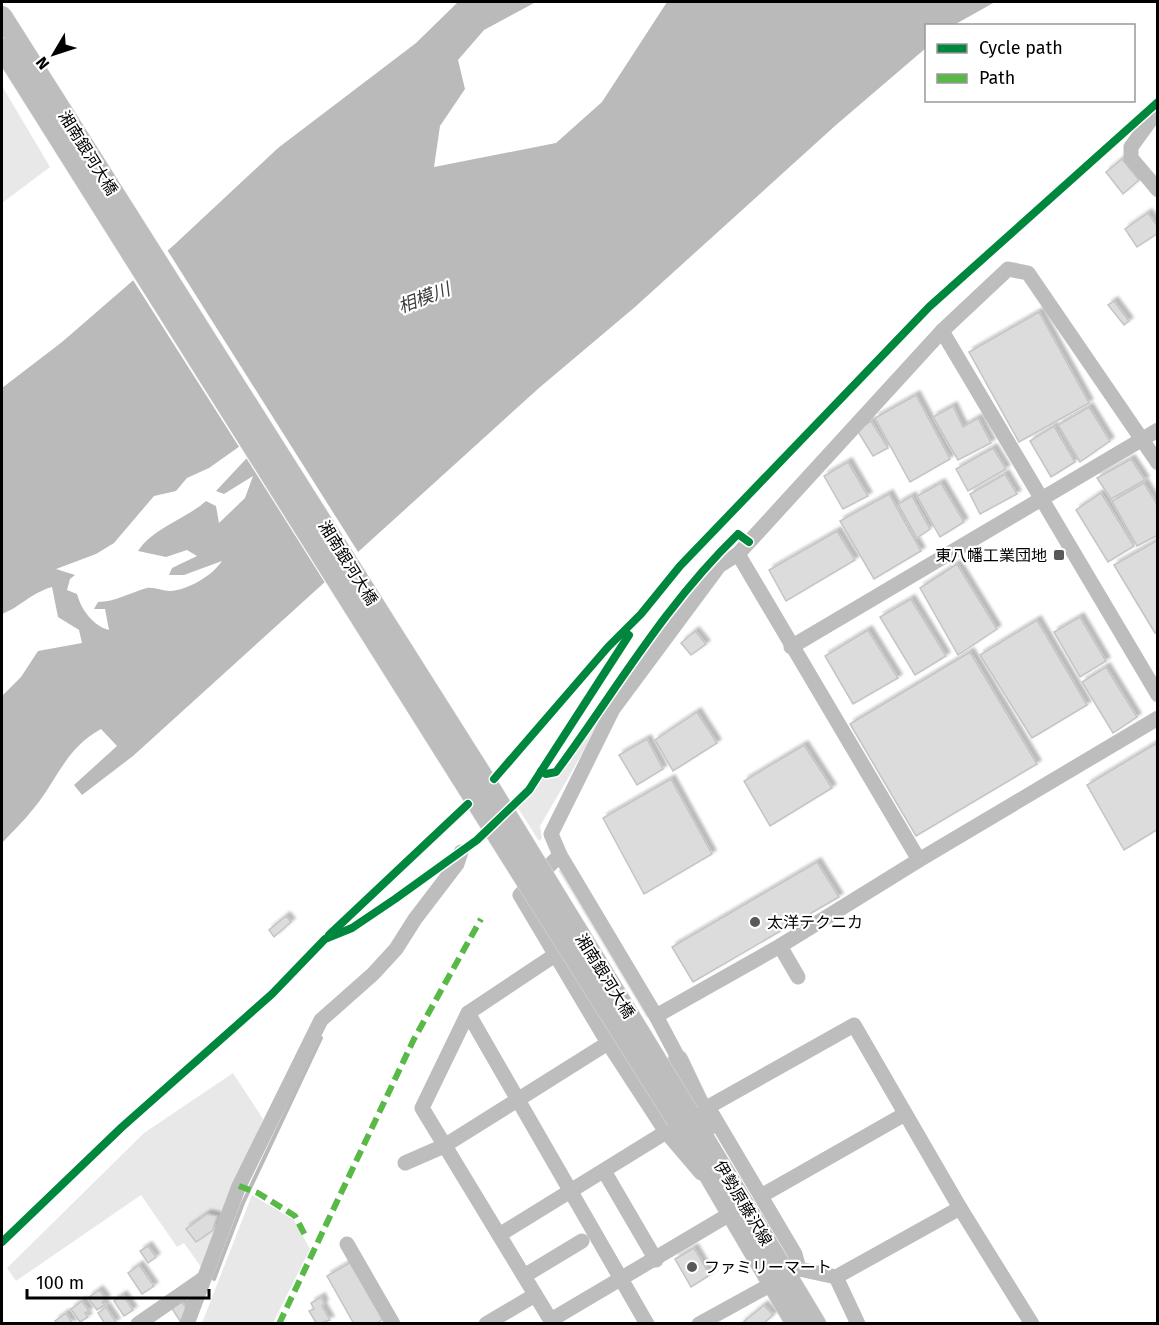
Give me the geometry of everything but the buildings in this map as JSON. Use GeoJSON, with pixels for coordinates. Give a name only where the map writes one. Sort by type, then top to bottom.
{"type":"FeatureCollection","features":[{"type":"Feature","properties":{"kind":"main road","name":"湘南銀河大橋"},"geometry":{"type":"LineString","coordinates":[[2,16],[482,776],[678,1122]]}},
{"type":"Feature","properties":{"kind":"main road","name":"湘南銀河大橋"},"geometry":{"type":"LineString","coordinates":[[2,48],[678,1122]]}},
{"type":"Feature","properties":{"kind":"main road"},"geometry":{"type":"LineString","coordinates":[[678,1060],[717,1143],[715,1155]]}},
{"type":"Feature","properties":{"kind":"main road","name":"伊勢原藤沢線"},"geometry":{"type":"LineString","coordinates":[[678,1122],[715,1155],[816,1323]]}},
{"type":"Feature","properties":{"kind":"main road","name":"伊勢原藤沢線"},"geometry":{"type":"LineString","coordinates":[[678,1122],[730,1214],[787,1277],[796,1323]]}},
{"type":"Feature","properties":{"kind":"street"},"geometry":{"type":"LineString","coordinates":[[1158,110],[1131,147],[1131,158],[1158,190]]}},
{"type":"Feature","properties":{"kind":"street"},"geometry":{"type":"LineString","coordinates":[[787,1277],[795,1254],[678,1060],[656,1016],[560,855],[551,834],[613,709],[719,566],[738,554],[942,331],[1008,269],[1028,273],[1158,463]]}},
{"type":"Feature","properties":{"kind":"street"},"geometry":{"type":"LineString","coordinates":[[942,331],[1158,695]]}},
{"type":"Feature","properties":{"kind":"street"},"geometry":{"type":"LineString","coordinates":[[791,647],[1158,430]]}},
{"type":"Feature","properties":{"kind":"street"},"geometry":{"type":"LineString","coordinates":[[738,554],[919,860]]}},
{"type":"Feature","properties":{"kind":"street"},"geometry":{"type":"LineString","coordinates":[[656,1016],[780,946],[919,860],[1158,718]]}},
{"type":"Feature","properties":{"kind":"street"},"geometry":{"type":"LineString","coordinates":[[187,1323],[239,1186],[321,1020],[373,974],[396,949],[414,919],[457,864],[461,852]]}},
{"type":"Feature","properties":{"kind":"street"},"geometry":{"type":"LineString","coordinates":[[499,1235],[604,1171],[678,1122],[608,1043],[520,895],[560,855]]}},
{"type":"Feature","properties":{"kind":"street"},"geometry":{"type":"LineString","coordinates":[[780,946],[798,977]]}},
{"type":"Feature","properties":{"kind":"street"},"geometry":{"type":"LineString","coordinates":[[555,955],[468,1013],[422,1108],[552,1322],[730,1214]]}},
{"type":"Feature","properties":{"kind":"street"},"geometry":{"type":"LineString","coordinates":[[468,1013],[647,1323]]}},
{"type":"Feature","properties":{"kind":"street"},"geometry":{"type":"LineString","coordinates":[[708,1107],[854,1026],[960,1208],[1032,1323]]}},
{"type":"Feature","properties":{"kind":"street"},"geometry":{"type":"LineString","coordinates":[[405,1163],[444,1146],[608,1043]]}},
{"type":"Feature","properties":{"kind":"street"},"geometry":{"type":"LineString","coordinates":[[761,1196],[905,1114]]}},
{"type":"Feature","properties":{"kind":"street"},"geometry":{"type":"LineString","coordinates":[[604,1171],[656,1260]]}},
{"type":"Feature","properties":{"kind":"street"},"geometry":{"type":"LineString","coordinates":[[699,1323],[787,1277],[836,1277],[960,1208]]}},
{"type":"Feature","properties":{"kind":"street"},"geometry":{"type":"LineString","coordinates":[[524,1276],[582,1241]]}},
{"type":"Feature","properties":{"kind":"street"},"geometry":{"type":"LineString","coordinates":[[347,1244],[393,1323]]}},
{"type":"Feature","properties":{"kind":"street"},"geometry":{"type":"LineString","coordinates":[[836,1277],[858,1323]]}},
{"type":"Feature","properties":{"kind":"street"},"geometry":{"type":"LineString","coordinates":[[138,1323],[203,1279]]}},
{"type":"Feature","properties":{"kind":"street"},"geometry":{"type":"LineString","coordinates":[[486,1323],[535,1295]]}},
{"type":"Feature","properties":{"kind":"shaded area"},"geometry":{"type":"Polygon","coordinates":[[[2,86],[50,167],[2,203],[2,86]]]}},
{"type":"Feature","properties":{"kind":"shaded area"},"geometry":{"type":"Polygon","coordinates":[[[698,581],[700,583],[600,723],[540,826],[542,838],[539,841],[518,808],[533,794],[541,777],[557,777],[561,772],[685,594],[698,581]]]}},
{"type":"Feature","properties":{"kind":"shaded area"},"geometry":{"type":"Polygon","coordinates":[[[558,870],[561,870],[650,1017],[647,1018],[558,870]]]}},
{"type":"Feature","properties":{"kind":"shaded area"},"geometry":{"type":"Polygon","coordinates":[[[233,1073],[263,1119],[201,1267],[184,1243],[177,1247],[141,1195],[16,1281],[7,1268],[144,1133],[233,1073]]]}},
{"type":"Feature","properties":{"kind":"shaded area"},"geometry":{"type":"Polygon","coordinates":[[[252,1195],[294,1220],[310,1249],[273,1323],[202,1323],[252,1195]]]}},
{"type":"Feature","properties":{"kind":"water","name":"相模川"},"geometry":{"type":"Polygon","coordinates":[[[458,2],[536,2],[484,30],[458,60],[465,89],[440,126],[434,167],[556,143],[602,102],[667,2],[995,2],[956,24],[925,24],[925,49],[836,125],[635,307],[539,388],[133,756],[82,795],[74,785],[117,746],[101,729],[70,755],[34,808],[2,843],[2,696],[21,677],[38,651],[82,643],[79,630],[58,617],[52,587],[37,593],[2,614],[2,388],[62,342],[174,245],[278,148],[416,43],[458,2]],[[260,432],[209,468],[187,478],[176,491],[154,496],[114,543],[96,554],[56,569],[75,575],[70,579],[67,590],[77,594],[81,605],[93,621],[109,630],[105,609],[94,609],[98,602],[117,599],[147,588],[170,591],[184,588],[206,577],[218,567],[222,561],[184,575],[169,575],[172,568],[197,556],[187,550],[166,557],[138,551],[152,536],[206,501],[216,506],[219,523],[245,498],[253,476],[224,494],[216,491],[259,445],[260,432]]]}},
{"type":"Feature","properties":{"kind":"pier"},"geometry":{"type":"Polygon","coordinates":[[[166,248],[360,555],[327,586],[245,456],[256,444],[257,438],[241,450],[131,277],[166,248]]]}},
{"type":"Feature","properties":{"kind":"waterway"},"geometry":{"type":"LineString","coordinates":[[214,1279],[243,1203],[321,1038]]}},
{"type":"Feature","properties":{"kind":"marked path"},"geometry":{"type":"LineString","coordinates":[[279,1324],[414,1039],[481,919]]}},
{"type":"Feature","properties":{"kind":"marked path"},"geometry":{"type":"LineString","coordinates":[[239,1186],[258,1193],[295,1216],[306,1237]]}},
{"type":"Feature","properties":{"kind":"cycle path"},"geometry":{"type":"LineString","coordinates":[[494,779],[608,647],[641,614],[680,566],[929,307],[1158,102]]}},
{"type":"Feature","properties":{"kind":"cycle path"},"geometry":{"type":"LineString","coordinates":[[541,771],[546,774],[556,772],[642,649],[686,590],[711,562],[738,534],[749,542]]}},
{"type":"Feature","properties":{"kind":"cycle path"},"geometry":{"type":"LineString","coordinates":[[2,1242],[122,1127],[272,994],[325,939],[352,928],[477,840],[529,790],[629,635]]}},
{"type":"Feature","properties":{"kind":"cycle path"},"geometry":{"type":"LineString","coordinates":[[329,935],[468,804]]}},
{"type":"Feature","properties":{"kind":"place","name":"東八幡工業団地"},"geometry":{"type":"Point","coordinates":[1059,555]}},
{"type":"Feature","properties":{"kind":"place","name":"太洋テクニカ"},"geometry":{"type":"Point","coordinates":[755,922]}},
{"type":"Feature","properties":{"kind":"place","name":"ファミリーマート"},"geometry":{"type":"Point","coordinates":[692,1267]}}]}
